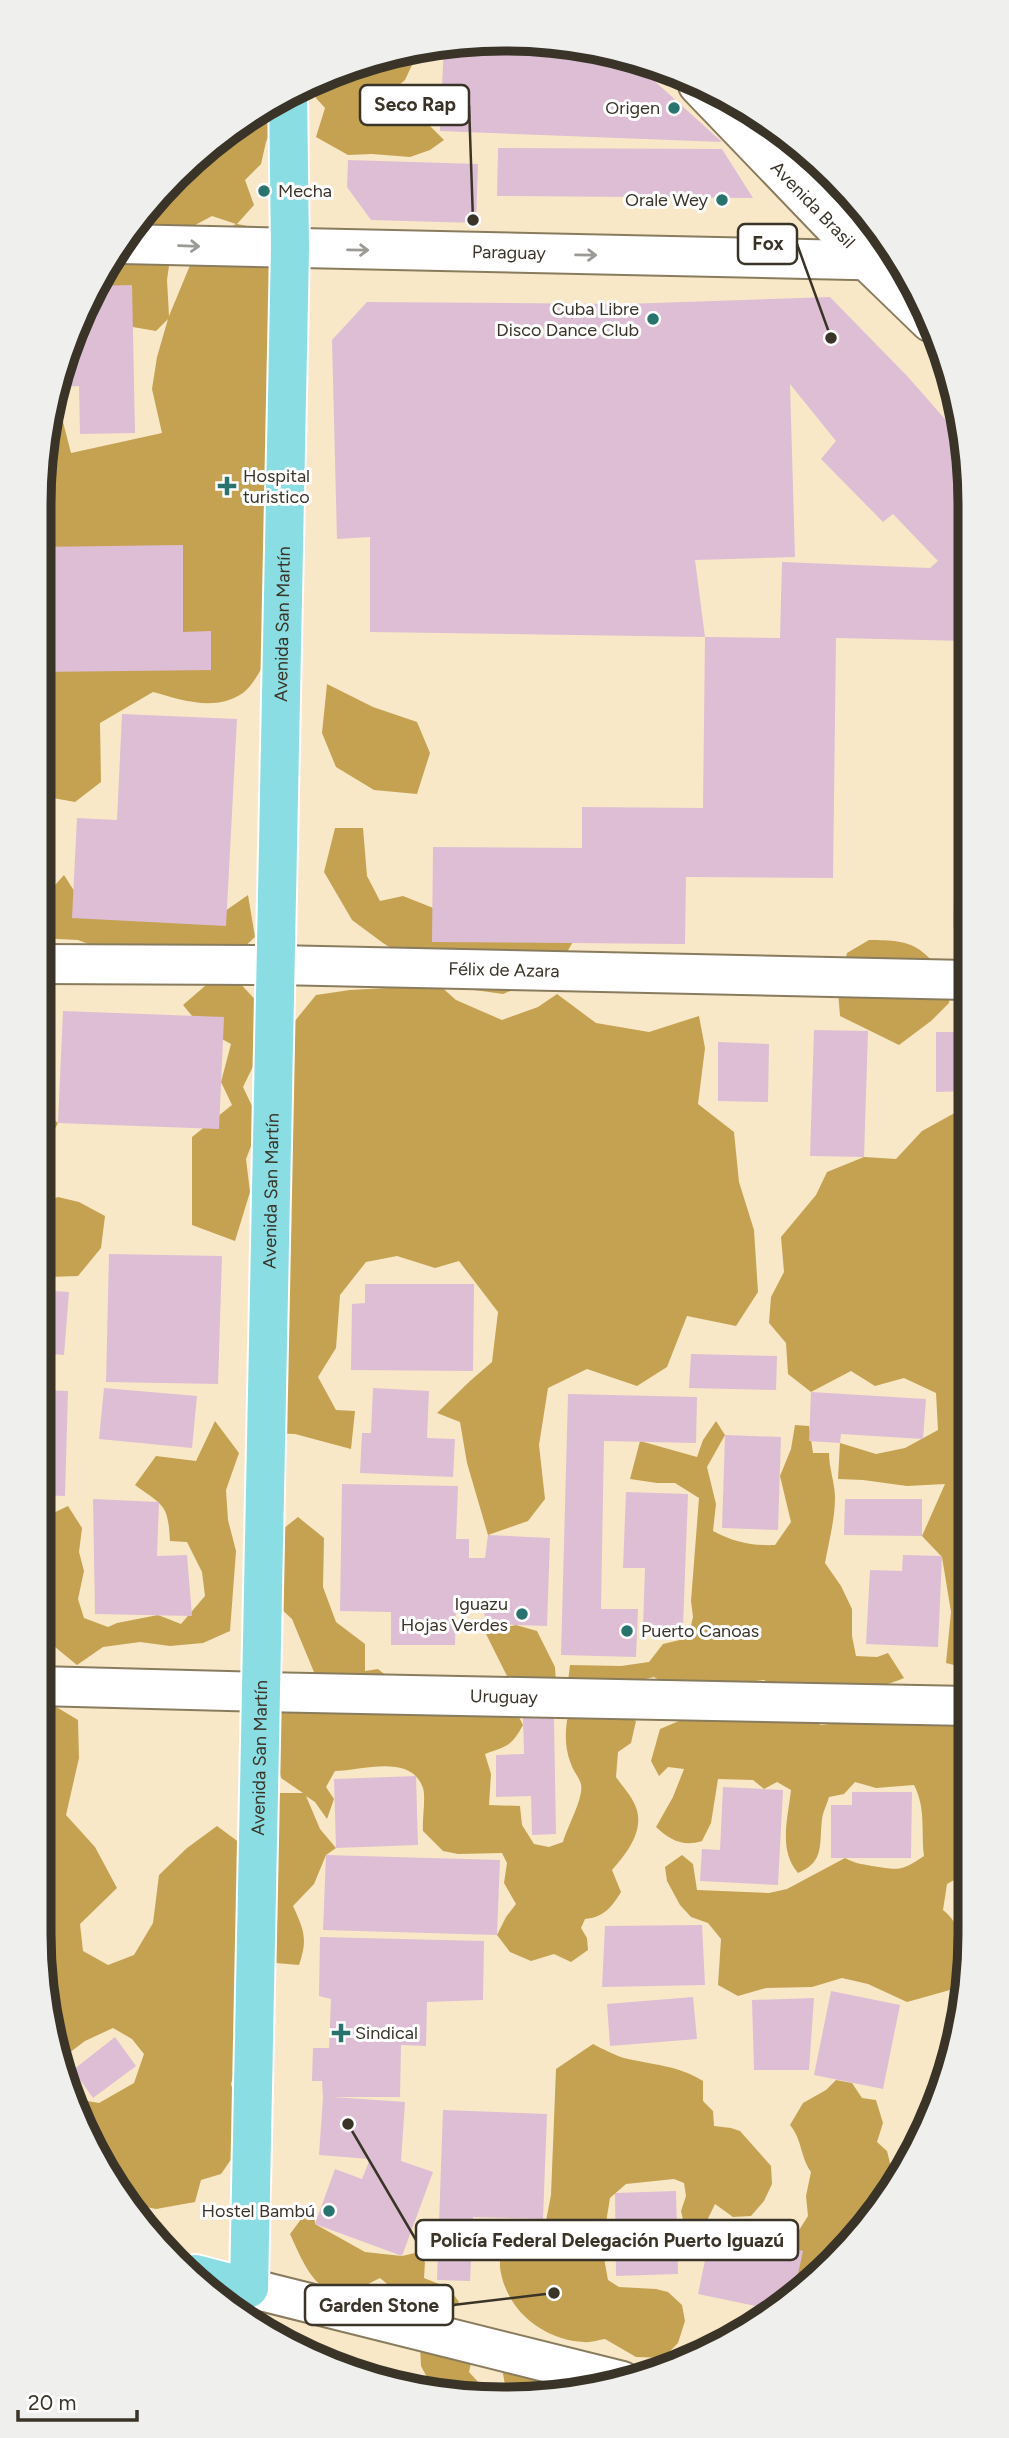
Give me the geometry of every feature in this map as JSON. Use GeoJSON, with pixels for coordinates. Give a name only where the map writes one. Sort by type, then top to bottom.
{"type":"FeatureCollection","features":[{"type":"Feature","properties":{"kind":"main road","name":"Avenida San Martín"},"geometry":{"type":"LineString","coordinates":[[244,2299],[261,1692],[290,249],[288,107]]}},
{"type":"Feature","properties":{"kind":"main road"},"geometry":{"type":"LineString","coordinates":[[220,2287],[244,2299]]}},
{"type":"Feature","properties":{"kind":"street","name":"Avenida Brasil"},"geometry":{"type":"LineString","coordinates":[[720,106],[882,261],[901,286]]}},
{"type":"Feature","properties":{"kind":"street","name":"Paraguay"},"geometry":{"type":"LineString","coordinates":[[133,244],[882,261]]}},
{"type":"Feature","properties":{"kind":"street","name":"Félix de Azara"},"geometry":{"type":"LineString","coordinates":[[51,964],[275,965],[958,981]]}},
{"type":"Feature","properties":{"kind":"street","name":"Uruguay"},"geometry":{"type":"LineString","coordinates":[[51,1686],[958,1706]]}},
{"type":"Feature","properties":{"kind":"street"},"geometry":{"type":"LineString","coordinates":[[244,2299],[602,2377]]}},
{"type":"Feature","properties":{"kind":"shaded area"},"geometry":{"type":"Polygon","coordinates":[[[415,59],[405,80],[385,97],[389,113],[419,105],[427,123],[444,140],[430,150],[410,157],[348,155],[316,137],[325,108],[315,93],[331,85],[415,59]]]}},
{"type":"Feature","properties":{"kind":"shaded area"},"geometry":{"type":"Polygon","coordinates":[[[279,111],[266,142],[261,164],[245,180],[254,205],[237,224],[270,230],[284,527],[264,547],[269,600],[282,626],[255,680],[243,693],[232,699],[198,703],[153,692],[100,723],[101,782],[75,802],[51,797],[51,504],[59,416],[61,414],[71,453],[162,433],[152,389],[157,357],[168,319],[156,331],[127,326],[105,293],[127,252],[163,205],[205,163],[252,127],[279,111]],[[212,216],[173,237],[167,280],[169,316],[198,246],[236,224],[212,216]]]}},
{"type":"Feature","properties":{"kind":"shaded area"},"geometry":{"type":"Polygon","coordinates":[[[327,684],[373,707],[417,722],[430,753],[417,794],[374,790],[336,767],[322,733],[327,684]]]}},
{"type":"Feature","properties":{"kind":"shaded area"},"geometry":{"type":"Polygon","coordinates":[[[335,828],[363,828],[367,876],[380,901],[403,896],[446,913],[580,929],[556,972],[503,994],[453,987],[352,920],[324,872],[335,828]]]}},
{"type":"Feature","properties":{"kind":"shaded area"},"geometry":{"type":"Polygon","coordinates":[[[64,875],[85,908],[218,916],[248,895],[255,937],[225,965],[144,965],[78,940],[51,939],[51,890],[64,875]]]}},
{"type":"Feature","properties":{"kind":"shaded area"},"geometry":{"type":"Polygon","coordinates":[[[869,940],[897,941],[916,947],[950,980],[949,1003],[931,1021],[899,1045],[840,1016],[838,991],[847,953],[869,940]]]}},
{"type":"Feature","properties":{"kind":"shaded area"},"geometry":{"type":"Polygon","coordinates":[[[421,969],[456,1000],[502,1020],[538,1007],[557,994],[596,1023],[649,1032],[699,1016],[705,1048],[698,1104],[734,1132],[739,1182],[754,1230],[758,1292],[736,1326],[687,1316],[667,1367],[637,1386],[587,1369],[548,1388],[539,1445],[545,1499],[528,1521],[488,1535],[467,1463],[460,1422],[437,1413],[492,1362],[498,1312],[459,1261],[435,1268],[397,1256],[366,1262],[340,1295],[336,1348],[318,1377],[336,1410],[355,1411],[351,1449],[295,1434],[266,1433],[282,1279],[291,1238],[270,1190],[290,1027],[316,995],[388,988],[421,969]]]}},
{"type":"Feature","properties":{"kind":"shaded area"},"geometry":{"type":"Polygon","coordinates":[[[236,979],[262,1007],[259,1054],[243,1087],[260,1123],[246,1159],[250,1192],[235,1241],[192,1225],[192,1137],[232,1105],[221,1082],[231,1044],[202,1028],[183,1005],[206,985],[236,979]]]}},
{"type":"Feature","properties":{"kind":"shaded area"},"geometry":{"type":"Polygon","coordinates":[[[958,1111],[958,1666],[946,1663],[951,1612],[942,1557],[922,1536],[945,1484],[907,1486],[838,1479],[840,1443],[876,1454],[905,1448],[938,1430],[936,1393],[904,1378],[875,1386],[851,1371],[811,1392],[788,1374],[786,1343],[769,1323],[771,1297],[784,1272],[781,1237],[816,1195],[827,1172],[864,1157],[896,1159],[922,1131],[958,1111]]]}},
{"type":"Feature","properties":{"kind":"shaded area"},"geometry":{"type":"Polygon","coordinates":[[[51,1117],[58,1123],[51,1136],[51,1117]]]}},
{"type":"Feature","properties":{"kind":"shaded area"},"geometry":{"type":"Polygon","coordinates":[[[58,1197],[79,1202],[105,1216],[101,1248],[78,1276],[51,1277],[51,1200],[58,1197]]]}},
{"type":"Feature","properties":{"kind":"shaded area"},"geometry":{"type":"Polygon","coordinates":[[[215,1421],[239,1453],[226,1490],[228,1520],[236,1551],[230,1631],[203,1643],[170,1646],[140,1642],[103,1647],[77,1665],[51,1644],[51,1514],[68,1506],[82,1528],[79,1552],[84,1571],[78,1599],[84,1618],[108,1627],[158,1615],[181,1624],[205,1596],[202,1572],[187,1542],[170,1541],[168,1520],[163,1507],[135,1485],[156,1456],[196,1461],[215,1421]]]}},
{"type":"Feature","properties":{"kind":"shaded area"},"geometry":{"type":"Polygon","coordinates":[[[716,1421],[725,1435],[707,1467],[716,1504],[713,1531],[736,1541],[775,1545],[791,1522],[780,1476],[791,1449],[795,1425],[809,1426],[813,1453],[829,1453],[835,1505],[825,1563],[841,1586],[852,1609],[852,1636],[856,1656],[877,1657],[888,1653],[904,1678],[864,1688],[823,1683],[798,1702],[764,1680],[675,1690],[654,1677],[566,1698],[570,1665],[621,1666],[649,1662],[663,1644],[688,1638],[693,1617],[691,1601],[699,1498],[675,1483],[630,1479],[640,1441],[697,1457],[703,1440],[716,1421]]]}},
{"type":"Feature","properties":{"kind":"shaded area"},"geometry":{"type":"Polygon","coordinates":[[[298,1517],[324,1538],[323,1587],[336,1622],[365,1644],[365,1671],[378,1669],[410,1695],[509,1680],[485,1632],[516,1625],[537,1631],[555,1667],[557,1698],[517,1713],[523,1725],[512,1742],[485,1754],[491,1774],[489,1805],[520,1806],[522,1825],[534,1844],[549,1847],[563,1842],[581,1790],[568,1753],[567,1720],[579,1708],[609,1709],[636,1721],[631,1743],[618,1752],[616,1777],[635,1805],[638,1814],[637,1832],[629,1848],[612,1870],[621,1892],[606,1911],[585,1919],[581,1928],[587,1938],[588,1950],[571,1962],[554,1954],[531,1961],[510,1952],[497,1935],[516,1904],[504,1883],[507,1863],[502,1853],[458,1854],[443,1851],[423,1831],[423,1788],[417,1777],[408,1771],[384,1766],[335,1771],[326,1787],[334,1799],[327,1819],[315,1802],[306,1796],[320,1829],[336,1848],[326,1855],[314,1884],[293,1906],[304,1935],[299,1965],[264,1962],[231,2084],[241,2118],[239,2148],[221,2174],[201,2180],[195,2202],[156,2209],[142,2206],[127,2186],[83,2100],[99,2103],[134,2083],[144,2054],[132,2039],[113,2028],[85,2041],[67,2054],[59,2024],[51,1934],[51,1702],[78,1720],[79,1758],[66,1815],[95,1847],[117,1888],[80,1924],[83,1951],[108,1965],[134,1955],[153,1923],[159,1875],[187,1848],[217,1826],[240,1843],[278,1793],[303,1793],[281,1778],[272,1739],[278,1713],[316,1677],[292,1619],[263,1592],[264,1544],[298,1517]]]}},
{"type":"Feature","properties":{"kind":"shaded area"},"geometry":{"type":"Polygon","coordinates":[[[958,1686],[958,1878],[947,1884],[943,1910],[956,1929],[953,1953],[957,1958],[955,1982],[950,1990],[907,2002],[868,1984],[842,1978],[812,1987],[766,1988],[738,1996],[718,1985],[721,1939],[708,1923],[691,1917],[680,1905],[667,1881],[665,1867],[682,1855],[693,1864],[697,1890],[769,1893],[787,1889],[845,1858],[894,1869],[904,1867],[924,1856],[918,1794],[914,1785],[876,1788],[855,1782],[844,1794],[829,1797],[823,1816],[817,1858],[807,1869],[798,1873],[792,1864],[786,1844],[791,1790],[777,1782],[764,1789],[753,1780],[718,1779],[711,1823],[702,1841],[677,1841],[656,1827],[673,1797],[684,1769],[668,1767],[659,1776],[651,1761],[660,1729],[686,1718],[803,1715],[821,1725],[869,1719],[958,1686]]]}},
{"type":"Feature","properties":{"kind":"shaded area"},"geometry":{"type":"Polygon","coordinates":[[[593,2044],[620,2057],[674,2069],[703,2081],[703,2101],[713,2111],[714,2126],[740,2131],[771,2166],[772,2184],[764,2201],[751,2216],[733,2217],[715,2204],[702,2231],[693,2233],[685,2228],[681,2211],[686,2196],[684,2183],[674,2179],[626,2184],[610,2198],[602,2247],[608,2280],[619,2287],[668,2292],[682,2305],[685,2321],[678,2343],[663,2358],[636,2357],[605,2339],[586,2342],[570,2340],[543,2330],[520,2312],[505,2287],[501,2273],[502,2235],[546,2221],[551,2195],[556,2069],[593,2044]]]}},
{"type":"Feature","properties":{"kind":"shaded area"},"geometry":{"type":"Polygon","coordinates":[[[836,2080],[852,2083],[862,2098],[876,2100],[883,2123],[877,2142],[887,2151],[892,2169],[846,2233],[804,2275],[776,2297],[776,2272],[782,2257],[808,2216],[806,2196],[811,2172],[790,2125],[803,2103],[826,2090],[836,2080]]]}},
{"type":"Feature","properties":{"kind":"shaded area"},"geometry":{"type":"Polygon","coordinates":[[[308,2210],[314,2212],[315,2224],[365,2252],[402,2256],[415,2253],[425,2262],[424,2278],[449,2288],[459,2302],[439,2315],[429,2314],[418,2310],[380,2278],[343,2293],[324,2288],[309,2272],[290,2234],[308,2210]]]}},
{"type":"Feature","properties":{"kind":"shaded area"},"geometry":{"type":"Polygon","coordinates":[[[420,2345],[472,2359],[469,2372],[482,2386],[429,2381],[421,2366],[420,2345]]]}},
{"type":"Feature","properties":{"kind":"shaded area"},"geometry":{"type":"Polygon","coordinates":[[[595,2353],[623,2362],[611,2375],[593,2379],[503,2387],[505,2385],[502,2368],[584,2359],[595,2353]]]}},
{"type":"Feature","properties":{"kind":"building"},"geometry":{"type":"Polygon","coordinates":[[[534,52],[593,59],[647,74],[722,142],[440,131],[443,55],[534,52]]]}},
{"type":"Feature","properties":{"kind":"building"},"geometry":{"type":"Polygon","coordinates":[[[498,148],[722,149],[753,198],[497,196],[498,148]]]}},
{"type":"Feature","properties":{"kind":"building"},"geometry":{"type":"Polygon","coordinates":[[[348,160],[478,164],[476,223],[371,220],[347,187],[348,160]]]}},
{"type":"Feature","properties":{"kind":"building"},"geometry":{"type":"Polygon","coordinates":[[[132,285],[135,433],[80,434],[79,386],[66,387],[85,331],[108,286],[132,285]]]}},
{"type":"Feature","properties":{"kind":"building"},"geometry":{"type":"Polygon","coordinates":[[[830,297],[908,377],[951,426],[958,504],[958,641],[836,638],[833,878],[686,877],[685,944],[432,942],[433,847],[582,848],[582,807],[703,808],[705,637],[370,632],[370,537],[337,539],[332,340],[367,302],[625,304],[830,297]],[[790,384],[795,557],[695,560],[705,637],[780,638],[782,562],[930,568],[938,561],[893,514],[883,522],[821,459],[836,441],[790,384]]]}},
{"type":"Feature","properties":{"kind":"building"},"geometry":{"type":"Polygon","coordinates":[[[183,545],[183,632],[211,631],[211,670],[51,672],[51,547],[183,545]]]}},
{"type":"Feature","properties":{"kind":"building"},"geometry":{"type":"Polygon","coordinates":[[[122,714],[237,719],[226,926],[72,918],[77,818],[117,820],[122,714]]]}},
{"type":"Feature","properties":{"kind":"building"},"geometry":{"type":"Polygon","coordinates":[[[956,722],[958,722],[958,826],[955,826],[956,722]]]}},
{"type":"Feature","properties":{"kind":"building"},"geometry":{"type":"Polygon","coordinates":[[[955,865],[958,865],[958,927],[953,927],[955,865]]]}},
{"type":"Feature","properties":{"kind":"building"},"geometry":{"type":"Polygon","coordinates":[[[63,1011],[224,1017],[219,1129],[58,1123],[63,1011]]]}},
{"type":"Feature","properties":{"kind":"building"},"geometry":{"type":"Polygon","coordinates":[[[814,1030],[868,1031],[864,1157],[810,1156],[814,1030]]]}},
{"type":"Feature","properties":{"kind":"building"},"geometry":{"type":"Polygon","coordinates":[[[936,1032],[958,1032],[958,1091],[936,1092],[936,1032]]]}},
{"type":"Feature","properties":{"kind":"building"},"geometry":{"type":"Polygon","coordinates":[[[718,1042],[769,1044],[768,1102],[718,1101],[718,1042]]]}},
{"type":"Feature","properties":{"kind":"building"},"geometry":{"type":"Polygon","coordinates":[[[109,1254],[222,1256],[218,1384],[106,1382],[109,1254]]]}},
{"type":"Feature","properties":{"kind":"building"},"geometry":{"type":"Polygon","coordinates":[[[365,1284],[474,1284],[473,1371],[351,1370],[352,1304],[365,1303],[365,1284]]]}},
{"type":"Feature","properties":{"kind":"building"},"geometry":{"type":"Polygon","coordinates":[[[51,1291],[69,1292],[64,1355],[51,1354],[51,1291]]]}},
{"type":"Feature","properties":{"kind":"building"},"geometry":{"type":"Polygon","coordinates":[[[691,1354],[777,1356],[776,1390],[689,1388],[691,1354]]]}},
{"type":"Feature","properties":{"kind":"building"},"geometry":{"type":"Polygon","coordinates":[[[104,1388],[197,1396],[192,1448],[99,1439],[104,1388]]]}},
{"type":"Feature","properties":{"kind":"building"},"geometry":{"type":"Polygon","coordinates":[[[373,1388],[429,1391],[427,1438],[455,1439],[453,1477],[360,1473],[362,1433],[371,1433],[373,1388]]]}},
{"type":"Feature","properties":{"kind":"building"},"geometry":{"type":"Polygon","coordinates":[[[51,1390],[68,1391],[65,1496],[51,1495],[51,1390]]]}},
{"type":"Feature","properties":{"kind":"building"},"geometry":{"type":"Polygon","coordinates":[[[811,1392],[926,1399],[923,1439],[841,1434],[840,1443],[809,1441],[811,1392]]]}},
{"type":"Feature","properties":{"kind":"building"},"geometry":{"type":"Polygon","coordinates":[[[568,1394],[697,1397],[696,1443],[604,1441],[601,1609],[638,1609],[636,1657],[561,1655],[568,1394]]]}},
{"type":"Feature","properties":{"kind":"building"},"geometry":{"type":"Polygon","coordinates":[[[725,1435],[781,1437],[778,1530],[722,1528],[725,1435]]]}},
{"type":"Feature","properties":{"kind":"building"},"geometry":{"type":"Polygon","coordinates":[[[342,1484],[458,1486],[456,1539],[469,1539],[469,1558],[485,1558],[488,1535],[550,1538],[547,1626],[484,1624],[485,1601],[456,1602],[455,1645],[391,1645],[391,1612],[340,1611],[342,1484]]]}},
{"type":"Feature","properties":{"kind":"building"},"geometry":{"type":"Polygon","coordinates":[[[626,1492],[688,1494],[683,1627],[643,1626],[645,1568],[623,1568],[626,1492]]]}},
{"type":"Feature","properties":{"kind":"building"},"geometry":{"type":"Polygon","coordinates":[[[93,1499],[159,1502],[157,1556],[187,1555],[192,1616],[95,1614],[93,1499]]]}},
{"type":"Feature","properties":{"kind":"building"},"geometry":{"type":"Polygon","coordinates":[[[845,1499],[922,1499],[922,1536],[844,1535],[845,1499]]]}},
{"type":"Feature","properties":{"kind":"building"},"geometry":{"type":"Polygon","coordinates":[[[903,1555],[942,1556],[938,1647],[866,1644],[870,1570],[902,1571],[903,1555]]]}},
{"type":"Feature","properties":{"kind":"building"},"geometry":{"type":"Polygon","coordinates":[[[523,1718],[554,1718],[556,1834],[532,1835],[531,1796],[496,1797],[496,1755],[524,1754],[523,1718]]]}},
{"type":"Feature","properties":{"kind":"building"},"geometry":{"type":"Polygon","coordinates":[[[416,1776],[418,1845],[336,1848],[334,1779],[416,1776]]]}},
{"type":"Feature","properties":{"kind":"building"},"geometry":{"type":"Polygon","coordinates":[[[723,1787],[783,1790],[778,1885],[700,1881],[702,1849],[720,1850],[723,1787]]]}},
{"type":"Feature","properties":{"kind":"building"},"geometry":{"type":"Polygon","coordinates":[[[852,1792],[912,1792],[911,1858],[831,1858],[831,1805],[852,1805],[852,1792]]]}},
{"type":"Feature","properties":{"kind":"building"},"geometry":{"type":"Polygon","coordinates":[[[326,1855],[500,1860],[497,1935],[323,1930],[326,1855]]]}},
{"type":"Feature","properties":{"kind":"building"},"geometry":{"type":"Polygon","coordinates":[[[702,1925],[705,1985],[602,1987],[605,1926],[702,1925]]]}},
{"type":"Feature","properties":{"kind":"building"},"geometry":{"type":"Polygon","coordinates":[[[320,1937],[484,1941],[483,2000],[427,2002],[426,2046],[401,2045],[400,2097],[333,2097],[405,2102],[401,2161],[433,2172],[402,2256],[315,2224],[335,2169],[362,2179],[370,2159],[319,2155],[323,2097],[322,2081],[312,2081],[313,2048],[329,2048],[331,1999],[319,1996],[320,1937]]]}},
{"type":"Feature","properties":{"kind":"building"},"geometry":{"type":"Polygon","coordinates":[[[831,1991],[900,2005],[883,2089],[814,2075],[831,1991]]]}},
{"type":"Feature","properties":{"kind":"building"},"geometry":{"type":"Polygon","coordinates":[[[693,1997],[697,2039],[610,2046],[607,2004],[693,1997]]]}},
{"type":"Feature","properties":{"kind":"building"},"geometry":{"type":"Polygon","coordinates":[[[814,1998],[809,2070],[754,2070],[752,2000],[814,1998]]]}},
{"type":"Feature","properties":{"kind":"building"},"geometry":{"type":"Polygon","coordinates":[[[115,2037],[136,2066],[93,2098],[73,2070],[115,2037]]]}},
{"type":"Feature","properties":{"kind":"building"},"geometry":{"type":"Polygon","coordinates":[[[443,2110],[547,2114],[543,2219],[473,2217],[470,2281],[437,2280],[443,2110]]]}},
{"type":"Feature","properties":{"kind":"building"},"geometry":{"type":"Polygon","coordinates":[[[676,2191],[678,2274],[616,2276],[615,2193],[676,2191]]]}},
{"type":"Feature","properties":{"kind":"building"},"geometry":{"type":"Polygon","coordinates":[[[711,2231],[803,2251],[797,2281],[762,2307],[698,2294],[711,2231]]]}},
{"type":"Feature","properties":{"kind":"place","name":"Origen"},"geometry":{"type":"Point","coordinates":[674,108]}},
{"type":"Feature","properties":{"kind":"place","name":"Mecha"},"geometry":{"type":"Point","coordinates":[264,191]}},
{"type":"Feature","properties":{"kind":"place","name":"Orale Wey"},"geometry":{"type":"Point","coordinates":[722,200]}},
{"type":"Feature","properties":{"kind":"place","name":"Seco Rap"},"geometry":{"type":"Point","coordinates":[473,220]}},
{"type":"Feature","properties":{"kind":"place","name":"Cuba Libre Disco Dance Club"},"geometry":{"type":"Point","coordinates":[653,319]}},
{"type":"Feature","properties":{"kind":"place","name":"Fox"},"geometry":{"type":"Point","coordinates":[831,338]}},
{"type":"Feature","properties":{"kind":"place","name":"Hospital turistico"},"geometry":{"type":"Point","coordinates":[227,486]}},
{"type":"Feature","properties":{"kind":"place","name":"Iguazu Hojas Verdes"},"geometry":{"type":"Point","coordinates":[522,1614]}},
{"type":"Feature","properties":{"kind":"place","name":"Puerto Canoas"},"geometry":{"type":"Point","coordinates":[627,1631]}},
{"type":"Feature","properties":{"kind":"place","name":"Sindical"},"geometry":{"type":"Point","coordinates":[341,2033]}},
{"type":"Feature","properties":{"kind":"place","name":"Policía Federal Delegación Puerto Iguazú"},"geometry":{"type":"Point","coordinates":[348,2124]}},
{"type":"Feature","properties":{"kind":"place","name":"Hostel Bambú"},"geometry":{"type":"Point","coordinates":[329,2211]}},
{"type":"Feature","properties":{"kind":"place","name":"Garden Stone"},"geometry":{"type":"Point","coordinates":[554,2293]}}]}
